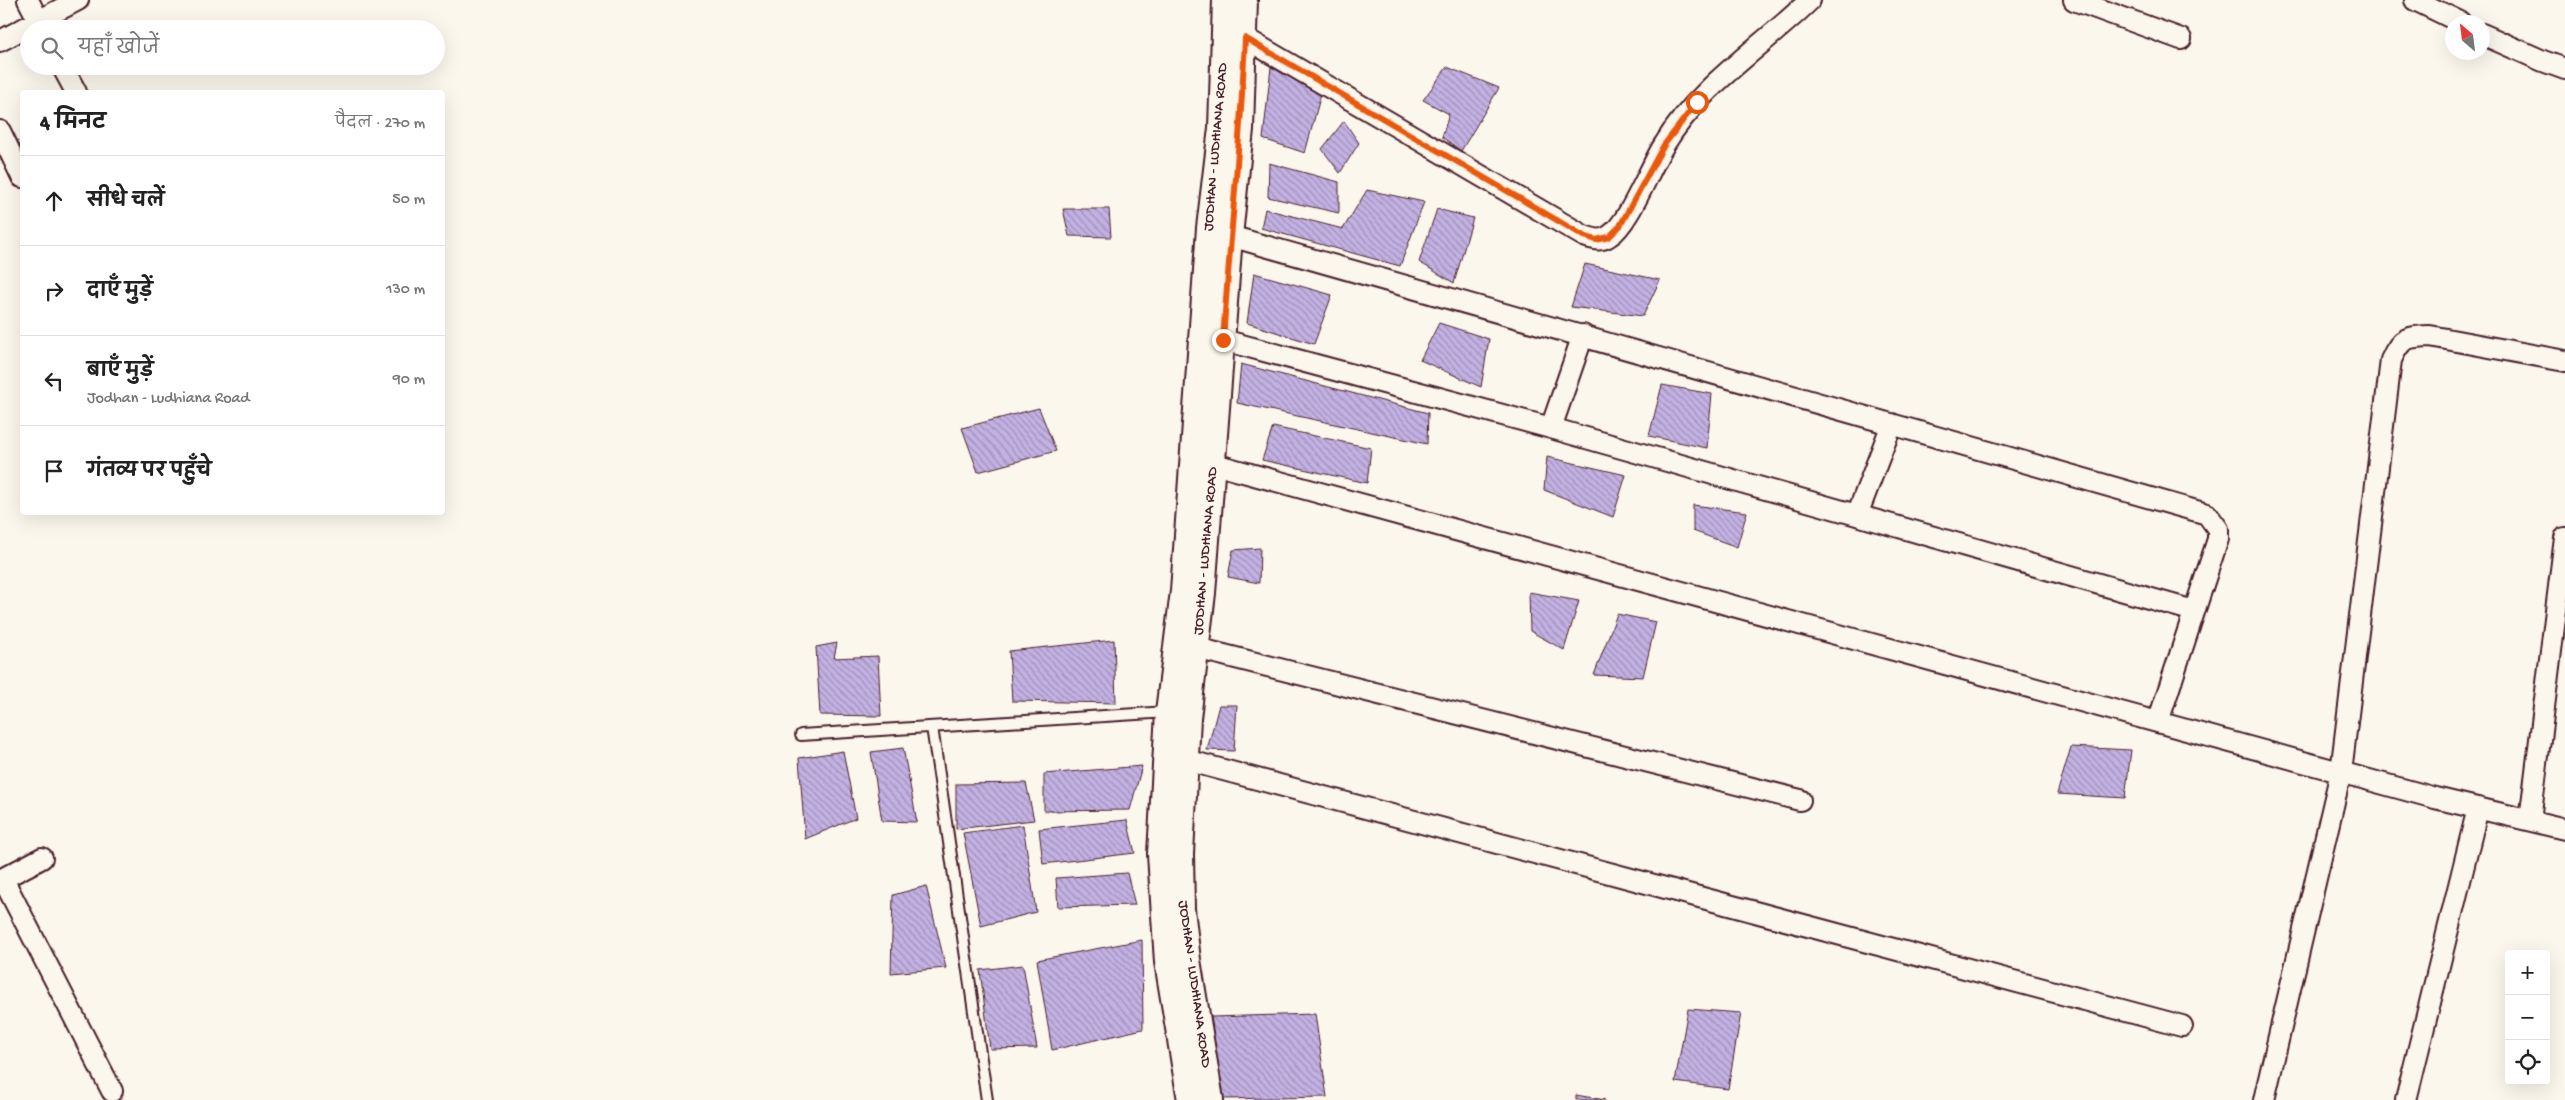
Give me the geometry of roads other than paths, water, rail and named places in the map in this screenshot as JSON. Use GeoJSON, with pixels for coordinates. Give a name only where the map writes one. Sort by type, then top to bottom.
{"type":"FeatureCollection","features":[{"type":"Feature","properties":{"kind":"street"},"geometry":{"type":"LineString","coordinates":[[28,0],[38,20]]}},
{"type":"Feature","properties":{"kind":"street"},"geometry":{"type":"LineString","coordinates":[[48,20],[78,0]]}},
{"type":"Feature","properties":{"kind":"street","name":"JODHAN - LUDHIANA ROAD"},"geometry":{"type":"LineString","coordinates":[[1190,1100],[1167,962],[1161,864],[1168,712],[1182,591],[1209,228],[1221,128],[1225,0]]}},
{"type":"Feature","properties":{"kind":"street","name":"JODHAN - LUDHIANA ROAD"},"geometry":{"type":"LineString","coordinates":[[1210,1100],[1182,910],[1181,854],[1188,718],[1214,464],[1230,236],[1241,129],[1246,0]]}},
{"type":"Feature","properties":{"kind":"street"},"geometry":{"type":"LineString","coordinates":[[1245,38],[1576,231],[1596,240],[1609,237],[1620,226],[1664,145],[1697,102],[1810,0]]}},
{"type":"Feature","properties":{"kind":"street"},"geometry":{"type":"LineString","coordinates":[[2074,0],[2181,39]]}},
{"type":"Feature","properties":{"kind":"street"},"geometry":{"type":"LineString","coordinates":[[2415,0],[2446,15]]}},
{"type":"Feature","properties":{"kind":"street"},"geometry":{"type":"LineString","coordinates":[[0,41],[20,33]]}},
{"type":"Feature","properties":{"kind":"street"},"geometry":{"type":"LineString","coordinates":[[2490,38],[2543,62],[2565,69]]}},
{"type":"Feature","properties":{"kind":"street"},"geometry":{"type":"LineString","coordinates":[[67,75],[75,90]]}},
{"type":"Feature","properties":{"kind":"street"},"geometry":{"type":"LineString","coordinates":[[0,131],[20,173]]}},
{"type":"Feature","properties":{"kind":"street"},"geometry":{"type":"LineString","coordinates":[[1230,236],[2207,514],[2218,529],[2218,539],[2158,722]]}},
{"type":"Feature","properties":{"kind":"street"},"geometry":{"type":"LineString","coordinates":[[1551,428],[1583,335]]}},
{"type":"Feature","properties":{"kind":"street"},"geometry":{"type":"LineString","coordinates":[[2264,1100],[2341,772],[2391,360],[2397,345],[2409,337],[2430,336],[2565,361]]}},
{"type":"Feature","properties":{"kind":"street"},"geometry":{"type":"LineString","coordinates":[[1223,340],[1551,428],[2194,611]]}},
{"type":"Feature","properties":{"kind":"street"},"geometry":{"type":"LineString","coordinates":[[1857,515],[1892,424]]}},
{"type":"Feature","properties":{"kind":"street"},"geometry":{"type":"LineString","coordinates":[[1214,464],[2341,772],[2565,829]]}},
{"type":"Feature","properties":{"kind":"street"},"geometry":{"type":"LineString","coordinates":[[2530,820],[2565,538]]}},
{"type":"Feature","properties":{"kind":"street"},"geometry":{"type":"LineString","coordinates":[[1196,648],[1800,800]]}},
{"type":"Feature","properties":{"kind":"street"},"geometry":{"type":"LineString","coordinates":[[1186,760],[2182,1026]]}},
{"type":"Feature","properties":{"kind":"street"},"geometry":{"type":"LineString","coordinates":[[2406,1100],[2478,808]]}},
{"type":"Feature","properties":{"kind":"street"},"geometry":{"type":"LineString","coordinates":[[42,858],[2,879],[112,1091]]}},
{"type":"Feature","properties":{"kind":"lane"},"geometry":{"type":"LineString","coordinates":[[801,734],[1168,712]]}},
{"type":"Feature","properties":{"kind":"lane"},"geometry":{"type":"LineString","coordinates":[[932,726],[987,1100]]}}]}
